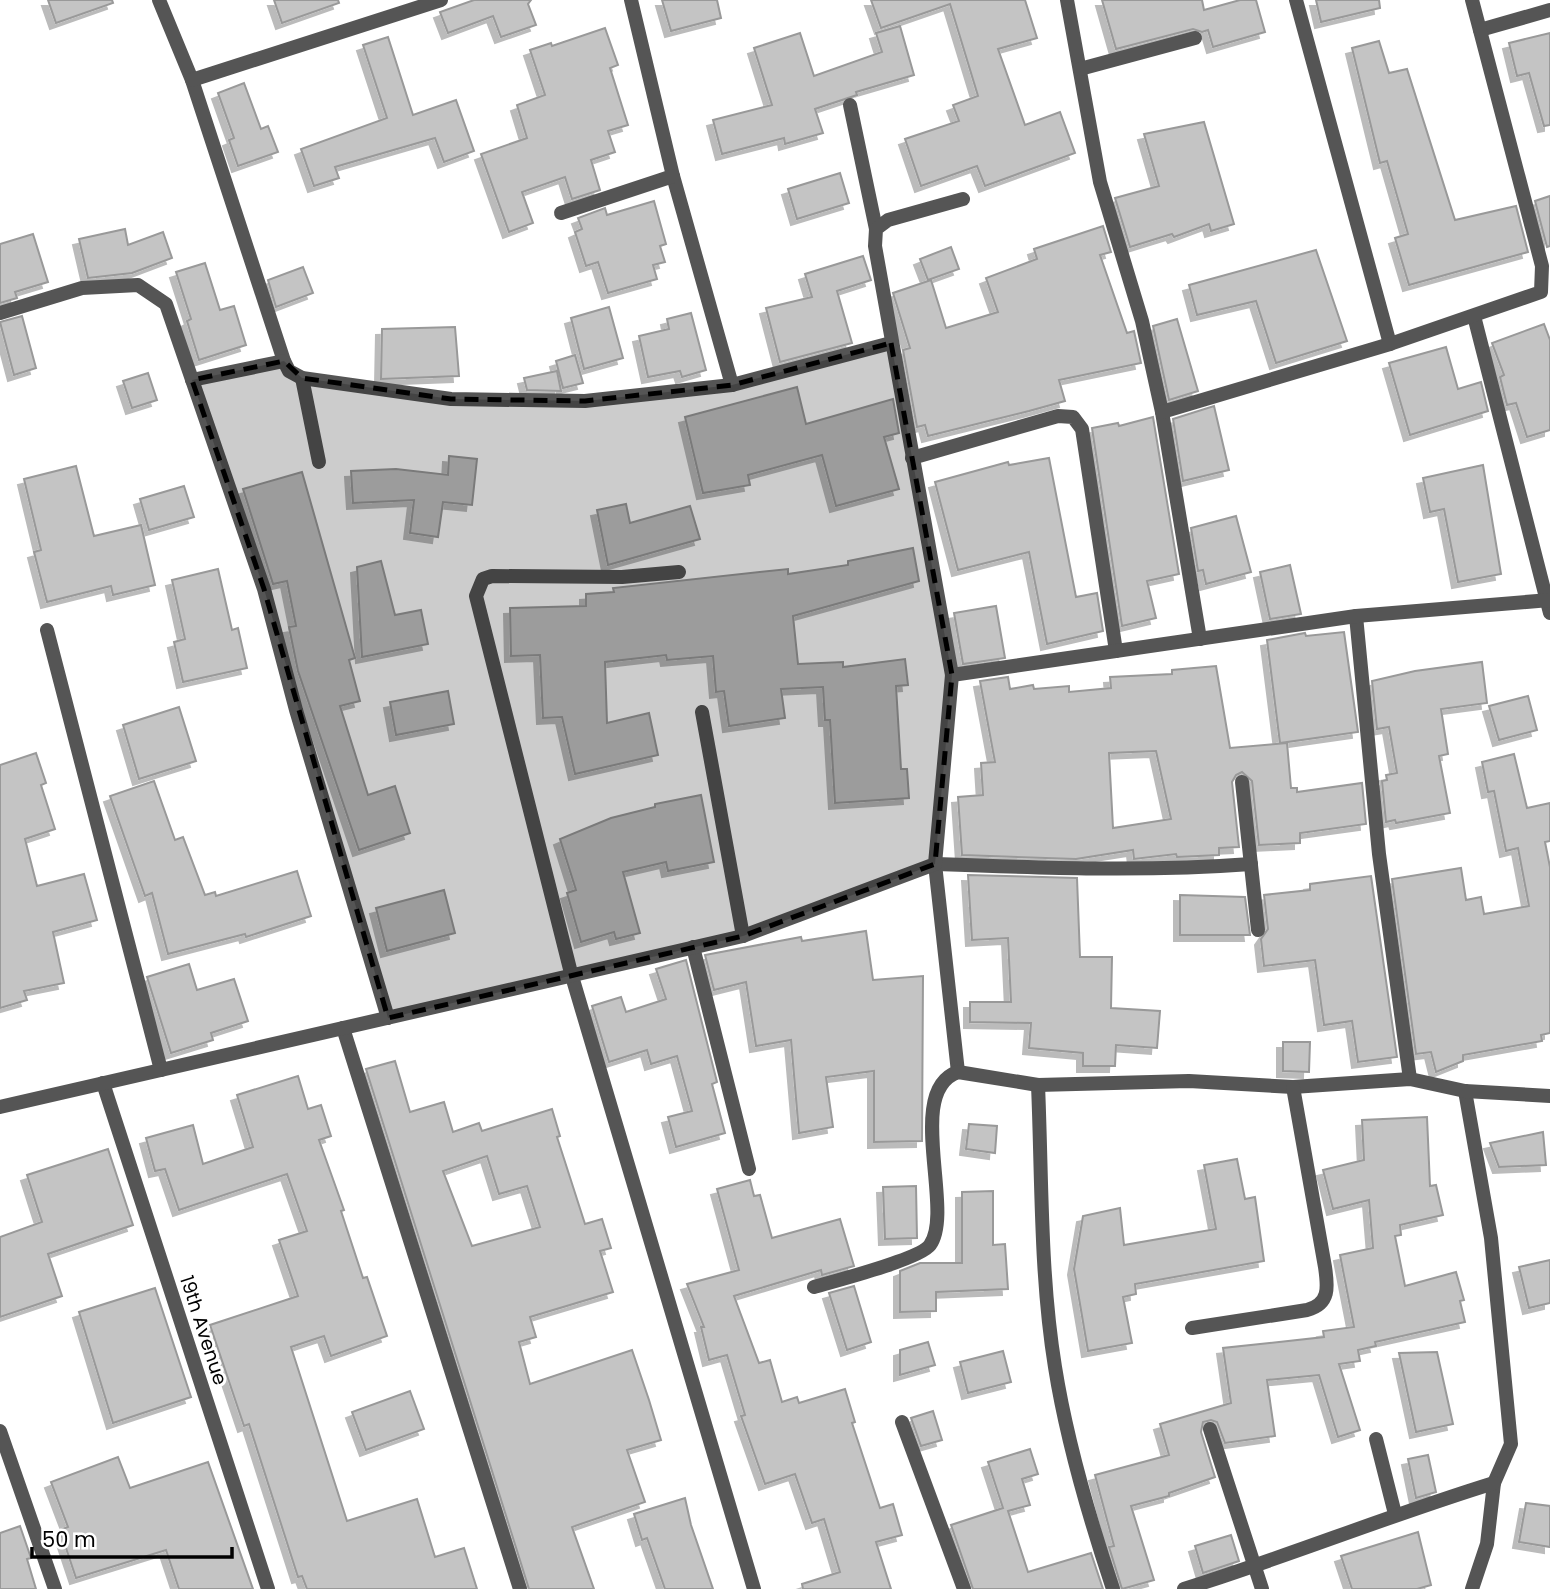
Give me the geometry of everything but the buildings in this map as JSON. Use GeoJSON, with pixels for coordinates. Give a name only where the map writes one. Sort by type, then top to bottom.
{"type":"FeatureCollection","features":[{"type":"Feature","properties":{"kind":"street"},"geometry":{"type":"LineString","coordinates":[[159,0],[192,80],[284,361],[289,371],[302,378],[451,399],[585,401],[732,385],[891,343]]}},
{"type":"Feature","properties":{"kind":"street"},"geometry":{"type":"LineString","coordinates":[[192,80],[441,0]]}},
{"type":"Feature","properties":{"kind":"street"},"geometry":{"type":"LineString","coordinates":[[631,0],[673,176],[732,385]]}},
{"type":"Feature","properties":{"kind":"street"},"geometry":{"type":"LineString","coordinates":[[1067,0],[1100,182],[1142,321],[1162,412],[1200,639]]}},
{"type":"Feature","properties":{"kind":"street"},"geometry":{"type":"LineString","coordinates":[[1296,0],[1390,344]]}},
{"type":"Feature","properties":{"kind":"street"},"geometry":{"type":"LineString","coordinates":[[1162,412],[1390,344],[1541,292],[1543,275],[1472,0]]}},
{"type":"Feature","properties":{"kind":"street"},"geometry":{"type":"LineString","coordinates":[[1480,30],[1550,10]]}},
{"type":"Feature","properties":{"kind":"street"},"geometry":{"type":"LineString","coordinates":[[1080,69],[1195,38]]}},
{"type":"Feature","properties":{"kind":"street"},"geometry":{"type":"LineString","coordinates":[[850,105],[876,229],[875,246],[891,343],[951,675],[935,864],[958,1072]]}},
{"type":"Feature","properties":{"kind":"street"},"geometry":{"type":"LineString","coordinates":[[561,213],[673,176]]}},
{"type":"Feature","properties":{"kind":"street"},"geometry":{"type":"LineString","coordinates":[[876,229],[888,220],[963,199]]}},
{"type":"Feature","properties":{"kind":"street"},"geometry":{"type":"LineString","coordinates":[[0,313],[82,288],[138,285],[166,304],[264,589],[296,710],[388,1018]]}},
{"type":"Feature","properties":{"kind":"street"},"geometry":{"type":"LineString","coordinates":[[951,675],[1356,616],[1549,605],[1474,316]]}},
{"type":"Feature","properties":{"kind":"street"},"geometry":{"type":"LineString","coordinates":[[192,380],[284,361]]}},
{"type":"Feature","properties":{"kind":"street"},"geometry":{"type":"LineString","coordinates":[[302,378],[319,462]]}},
{"type":"Feature","properties":{"kind":"street"},"geometry":{"type":"LineString","coordinates":[[912,458],[1058,416],[1073,417],[1078,422],[1116,651]]}},
{"type":"Feature","properties":{"kind":"street"},"geometry":{"type":"LineString","coordinates":[[678,572],[622,577],[492,576],[478,584],[476,596],[571,973],[754,1589]]}},
{"type":"Feature","properties":{"kind":"street"},"geometry":{"type":"LineString","coordinates":[[1356,616],[1379,855],[1410,1079]]}},
{"type":"Feature","properties":{"kind":"street"},"geometry":{"type":"LineString","coordinates":[[47,630],[161,1070]]}},
{"type":"Feature","properties":{"kind":"street"},"geometry":{"type":"LineString","coordinates":[[702,712],[743,936]]}},
{"type":"Feature","properties":{"kind":"street"},"geometry":{"type":"LineString","coordinates":[[1242,782],[1258,930]]}},
{"type":"Feature","properties":{"kind":"street"},"geometry":{"type":"LineString","coordinates":[[0,1107],[571,973],[743,936],[935,864],[1078,870],[1193,869],[1251,864]]}},
{"type":"Feature","properties":{"kind":"street"},"geometry":{"type":"LineString","coordinates":[[693,947],[749,1169]]}},
{"type":"Feature","properties":{"kind":"street"},"geometry":{"type":"LineString","coordinates":[[343,1028],[520,1589]]}},
{"type":"Feature","properties":{"kind":"street"},"geometry":{"type":"LineString","coordinates":[[814,1287],[891,1263],[930,1245],[936,1219],[933,1161],[936,1095],[949,1075],[958,1072],[1038,1085],[1189,1081],[1293,1087],[1410,1079],[1465,1091],[1550,1096]]}},
{"type":"Feature","properties":{"kind":"street","name":"19th Avenue"},"geometry":{"type":"LineString","coordinates":[[103,1083],[268,1589]]}},
{"type":"Feature","properties":{"kind":"street"},"geometry":{"type":"LineString","coordinates":[[1038,1085],[1046,1282],[1055,1367],[1087,1512],[1113,1589]]}},
{"type":"Feature","properties":{"kind":"street"},"geometry":{"type":"LineString","coordinates":[[1192,1328],[1307,1310],[1322,1304],[1327,1295],[1325,1267],[1293,1087]]}},
{"type":"Feature","properties":{"kind":"street"},"geometry":{"type":"LineString","coordinates":[[1465,1091],[1490,1238],[1511,1444],[1494,1483],[1487,1544],[1472,1589]]}},
{"type":"Feature","properties":{"kind":"street"},"geometry":{"type":"LineString","coordinates":[[902,1422],[964,1589]]}},
{"type":"Feature","properties":{"kind":"street"},"geometry":{"type":"LineString","coordinates":[[1210,1429],[1262,1589]]}},
{"type":"Feature","properties":{"kind":"street"},"geometry":{"type":"LineString","coordinates":[[0,1431],[55,1589]]}},
{"type":"Feature","properties":{"kind":"street"},"geometry":{"type":"LineString","coordinates":[[1376,1438],[1395,1514]]}},
{"type":"Feature","properties":{"kind":"street"},"geometry":{"type":"LineString","coordinates":[[1184,1589],[1256,1566],[1395,1514],[1494,1483]]}},
{"type":"Feature","properties":{"kind":"highlighted area"},"geometry":{"type":"Polygon","coordinates":[[[891,343],[952,675],[935,864],[743,936],[388,1018],[264,589],[192,380],[284,361],[302,378],[451,399],[585,401],[732,385],[891,343]]]}}]}
